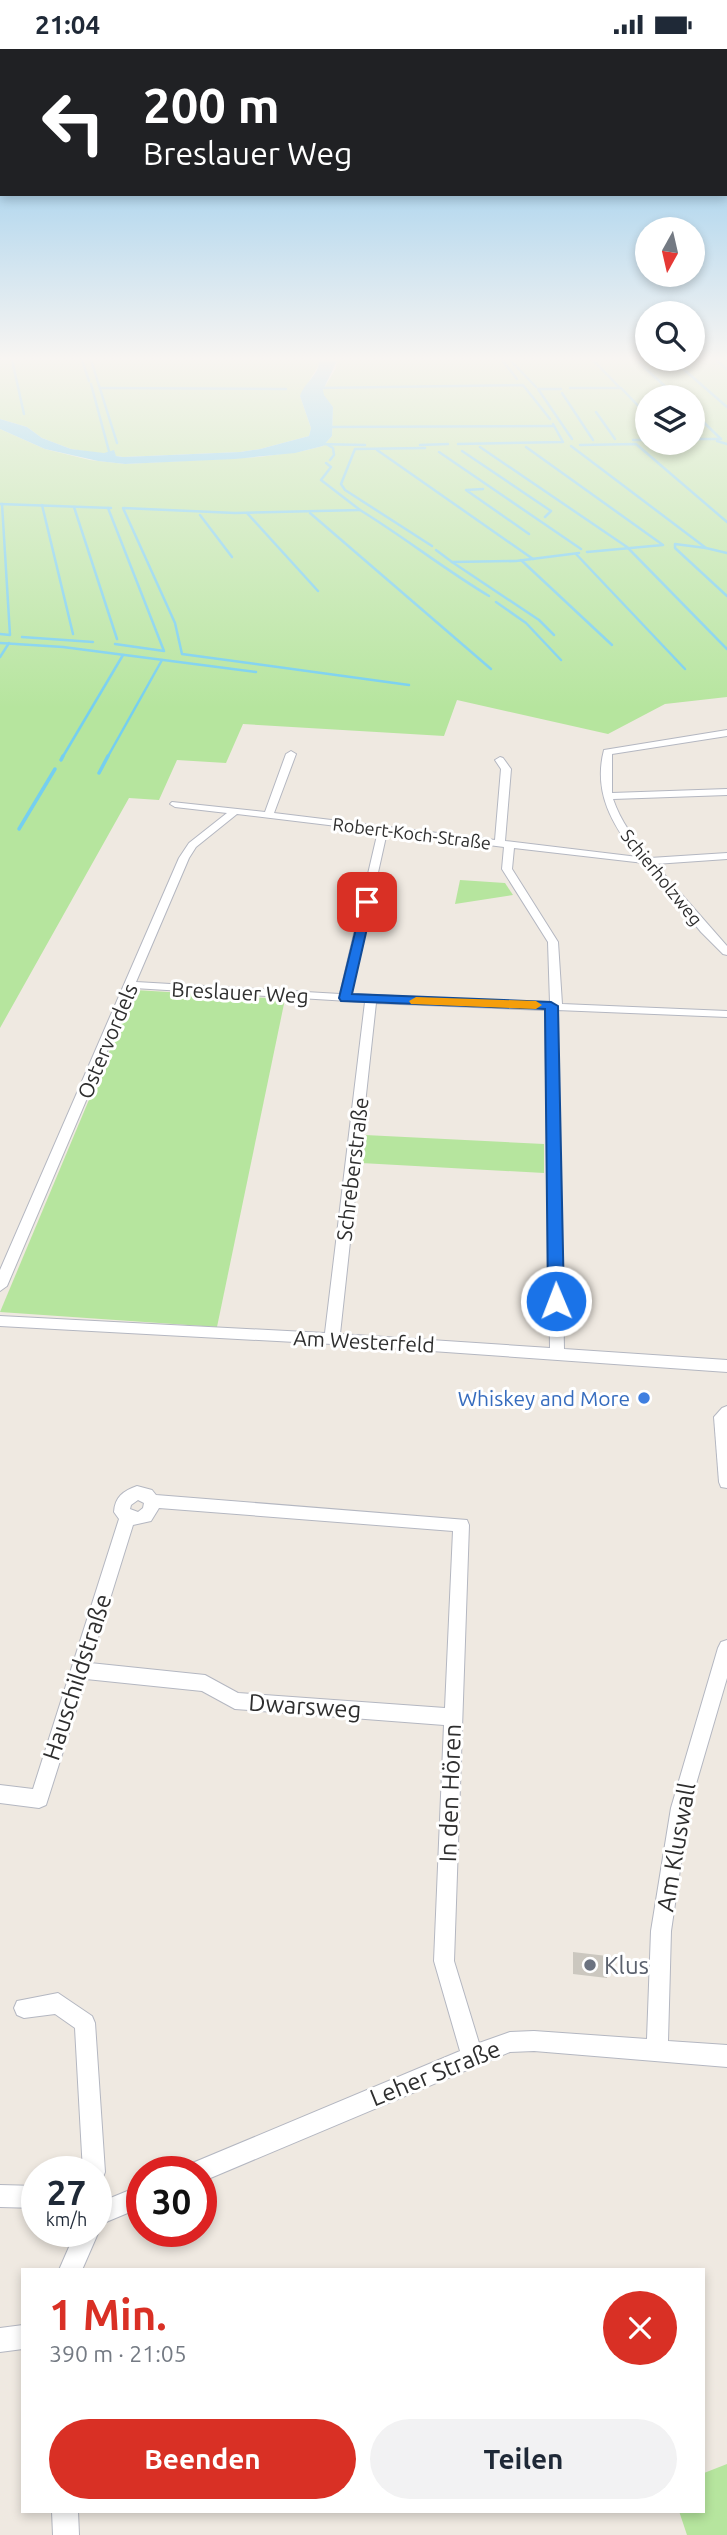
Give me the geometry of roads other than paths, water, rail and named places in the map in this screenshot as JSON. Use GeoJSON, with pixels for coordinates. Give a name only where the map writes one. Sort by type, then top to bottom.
{"type":"FeatureCollection","features":[{"type":"Feature","properties":{"kind":"street","name":"Schierholzweg"},"geometry":{"type":"LineString","coordinates":[[727,733],[607,752],[607,796],[615,818],[705,930],[727,952]]}},
{"type":"Feature","properties":{"kind":"street"},"geometry":{"type":"LineString","coordinates":[[268,816],[291,754]]}},
{"type":"Feature","properties":{"kind":"street"},"geometry":{"type":"LineString","coordinates":[[500,760],[506,769],[504,844],[507,869],[553,942],[557,1354]]}},
{"type":"Feature","properties":{"kind":"street"},"geometry":{"type":"LineString","coordinates":[[607,796],[727,792]]}},
{"type":"Feature","properties":{"kind":"street","name":"Robert-Koch-Straße"},"geometry":{"type":"LineString","coordinates":[[175,804],[649,861],[727,856]]}},
{"type":"Feature","properties":{"kind":"street","name":"Ostervordels"},"geometry":{"type":"LineString","coordinates":[[0,1286],[184,858],[192,845],[234,812]]}},
{"type":"Feature","properties":{"kind":"street"},"geometry":{"type":"LineString","coordinates":[[345,998],[383,830]]}},
{"type":"Feature","properties":{"kind":"street","name":"Breslauer Weg"},"geometry":{"type":"LineString","coordinates":[[131,985],[345,998],[727,1014]]}},
{"type":"Feature","properties":{"kind":"street","name":"Schreberstraße"},"geometry":{"type":"LineString","coordinates":[[332,1339],[371,999]]}},
{"type":"Feature","properties":{"kind":"street","name":"Am Westerfeld"},"geometry":{"type":"LineString","coordinates":[[0,1321],[332,1339],[727,1366]]}},
{"type":"Feature","properties":{"kind":"street"},"geometry":{"type":"LineString","coordinates":[[727,1412],[722,1417],[727,1482]]}},
{"type":"Feature","properties":{"kind":"street","name":"Hauschildstraße"},"geometry":{"type":"LineString","coordinates":[[0,1794],[38,1799],[127,1519],[146,1517],[152,1510],[152,1501],[461,1525]]}},
{"type":"Feature","properties":{"kind":"street","name":"In den Hören"},"geometry":{"type":"LineString","coordinates":[[461,1525],[444,1961],[472,2056]]}},
{"type":"Feature","properties":{"kind":"street","name":"Am Kluswall"},"geometry":{"type":"LineString","coordinates":[[657,2051],[661,1931],[680,1808],[727,1648]]}},
{"type":"Feature","properties":{"kind":"street","name":"Dwarsweg"},"geometry":{"type":"LineString","coordinates":[[79,1670],[205,1683],[235,1702],[452,1717]]}},
{"type":"Feature","properties":{"kind":"street"},"geometry":{"type":"LineString","coordinates":[[24,2008],[58,2003],[85,2023],[93,2156]]}},
{"type":"Feature","properties":{"kind":"street","name":"Leher Straße"},"geometry":{"type":"LineString","coordinates":[[217,2164],[510,2042],[534,2041],[727,2056]]}},
{"type":"Feature","properties":{"kind":"street"},"geometry":{"type":"LineString","coordinates":[[0,2196],[21,2197]]}},
{"type":"Feature","properties":{"kind":"street"},"geometry":{"type":"LineString","coordinates":[[71,2268],[80,2247]]}},
{"type":"Feature","properties":{"kind":"street"},"geometry":{"type":"LineString","coordinates":[[0,2340],[21,2337]]}},
{"type":"Feature","properties":{"kind":"street"},"geometry":{"type":"LineString","coordinates":[[65,2513],[66,2535]]}},
{"type":"Feature","properties":{"kind":"waterway"},"geometry":{"type":"LineString","coordinates":[[324,476],[321,480],[360,510]]}},
{"type":"Feature","properties":{"kind":"waterway"},"geometry":{"type":"LineString","coordinates":[[344,476],[341,484],[345,490],[432,546]]}},
{"type":"Feature","properties":{"kind":"waterway"},"geometry":{"type":"LineString","coordinates":[[414,476],[533,559]]}},
{"type":"Feature","properties":{"kind":"waterway"},"geometry":{"type":"LineString","coordinates":[[474,476],[581,549]]}},
{"type":"Feature","properties":{"kind":"waterway"},"geometry":{"type":"LineString","coordinates":[[499,476],[551,511],[545,517]]}},
{"type":"Feature","properties":{"kind":"waterway"},"geometry":{"type":"LineString","coordinates":[[523,476],[628,548]]}},
{"type":"Feature","properties":{"kind":"waterway"},"geometry":{"type":"LineString","coordinates":[[567,476],[663,545],[628,548]]}},
{"type":"Feature","properties":{"kind":"waterway"},"geometry":{"type":"LineString","coordinates":[[611,476],[706,548]]}},
{"type":"Feature","properties":{"kind":"waterway"},"geometry":{"type":"LineString","coordinates":[[673,476],[727,522]]}},
{"type":"Feature","properties":{"kind":"waterway"},"geometry":{"type":"LineString","coordinates":[[483,489],[466,490],[529,534]]}},
{"type":"Feature","properties":{"kind":"waterway"},"geometry":{"type":"LineString","coordinates":[[0,634],[10,635],[2,504]]}},
{"type":"Feature","properties":{"kind":"waterway"},"geometry":{"type":"LineString","coordinates":[[2,504],[42,506]]}},
{"type":"Feature","properties":{"kind":"waterway"},"geometry":{"type":"LineString","coordinates":[[42,506],[111,508]]}},
{"type":"Feature","properties":{"kind":"waterway"},"geometry":{"type":"LineString","coordinates":[[42,506],[73,634]]}},
{"type":"Feature","properties":{"kind":"waterway"},"geometry":{"type":"LineString","coordinates":[[74,507],[117,639]]}},
{"type":"Feature","properties":{"kind":"waterway"},"geometry":{"type":"LineString","coordinates":[[108,508],[164,651],[115,644]]}},
{"type":"Feature","properties":{"kind":"waterway"},"geometry":{"type":"LineString","coordinates":[[360,510],[235,513],[123,508],[175,623],[182,654],[409,685]]}},
{"type":"Feature","properties":{"kind":"waterway"},"geometry":{"type":"LineString","coordinates":[[360,510],[489,596]]}},
{"type":"Feature","properties":{"kind":"waterway"},"geometry":{"type":"LineString","coordinates":[[247,513],[318,591]]}},
{"type":"Feature","properties":{"kind":"waterway"},"geometry":{"type":"LineString","coordinates":[[310,513],[491,669]]}},
{"type":"Feature","properties":{"kind":"waterway"},"geometry":{"type":"LineString","coordinates":[[200,515],[232,557]]}},
{"type":"Feature","properties":{"kind":"waterway"},"geometry":{"type":"LineString","coordinates":[[706,548],[675,544],[675,548],[727,596]]}},
{"type":"Feature","properties":{"kind":"waterway"},"geometry":{"type":"LineString","coordinates":[[587,552],[628,548]]}},
{"type":"Feature","properties":{"kind":"waterway"},"geometry":{"type":"LineString","coordinates":[[628,548],[727,649]]}},
{"type":"Feature","properties":{"kind":"waterway"},"geometry":{"type":"LineString","coordinates":[[706,548],[727,553]]}},
{"type":"Feature","properties":{"kind":"waterway"},"geometry":{"type":"LineString","coordinates":[[436,550],[452,562]]}},
{"type":"Feature","properties":{"kind":"waterway"},"geometry":{"type":"LineString","coordinates":[[533,559],[579,553]]}},
{"type":"Feature","properties":{"kind":"waterway"},"geometry":{"type":"LineString","coordinates":[[576,554],[685,669]]}},
{"type":"Feature","properties":{"kind":"waterway"},"geometry":{"type":"LineString","coordinates":[[521,560],[533,559]]}},
{"type":"Feature","properties":{"kind":"waterway"},"geometry":{"type":"LineString","coordinates":[[452,562],[521,560]]}},
{"type":"Feature","properties":{"kind":"waterway"},"geometry":{"type":"LineString","coordinates":[[521,560],[612,645]]}},
{"type":"Feature","properties":{"kind":"waterway"},"geometry":{"type":"LineString","coordinates":[[452,562],[539,620],[554,635]]}},
{"type":"Feature","properties":{"kind":"waterway"},"geometry":{"type":"LineString","coordinates":[[496,602],[526,623],[561,660]]}},
{"type":"Feature","properties":{"kind":"waterway"},"geometry":{"type":"LineString","coordinates":[[22,637],[93,642]]}},
{"type":"Feature","properties":{"kind":"waterway"},"geometry":{"type":"LineString","coordinates":[[0,643],[9,644]]}},
{"type":"Feature","properties":{"kind":"waterway"},"geometry":{"type":"LineString","coordinates":[[0,657],[9,644]]}},
{"type":"Feature","properties":{"kind":"waterway"},"geometry":{"type":"LineString","coordinates":[[9,644],[63,647],[256,672]]}},
{"type":"Feature","properties":{"kind":"waterway"},"geometry":{"type":"LineString","coordinates":[[62,758],[123,655]]}},
{"type":"Feature","properties":{"kind":"waterway"},"geometry":{"type":"LineString","coordinates":[[107,758],[162,660]]}},
{"type":"Feature","properties":{"kind":"waterway"},"geometry":{"type":"LineString","coordinates":[[99,773],[108,756]]}},
{"type":"Feature","properties":{"kind":"waterway"},"geometry":{"type":"LineString","coordinates":[[19,829],[55,769]]}},
{"type":"Feature","properties":{"kind":"place","name":"Whiskey and More"},"geometry":{"type":"Point","coordinates":[644,1398]}},
{"type":"Feature","properties":{"kind":"place","name":"Klus"},"geometry":{"type":"Point","coordinates":[590,1965]}}]}
